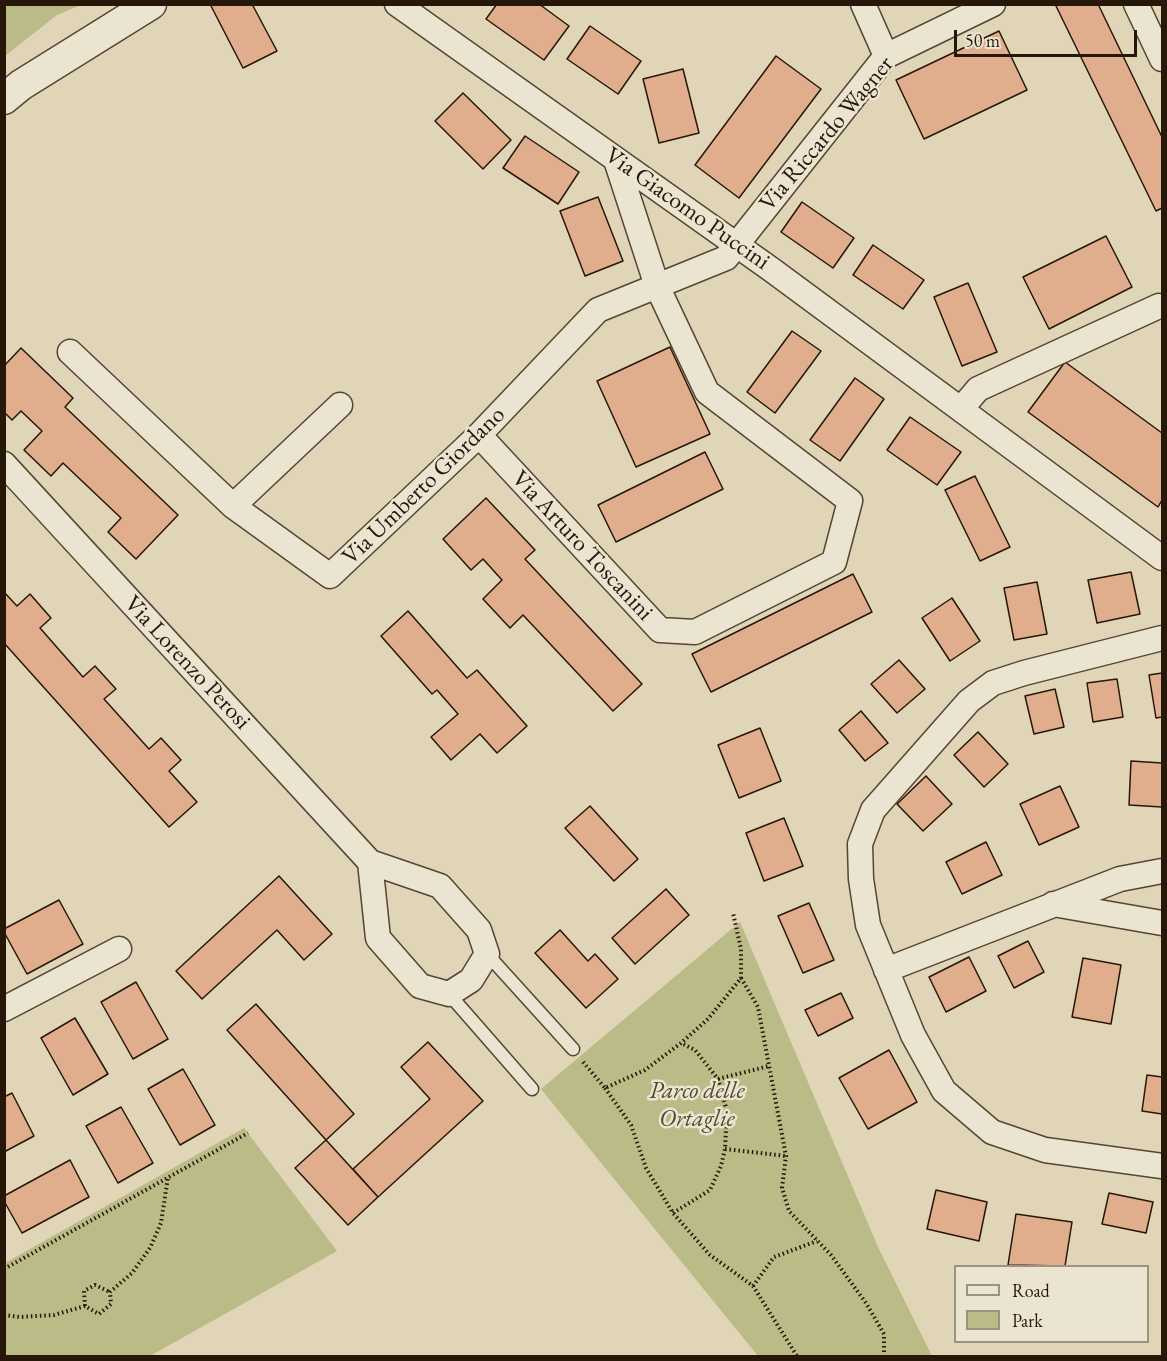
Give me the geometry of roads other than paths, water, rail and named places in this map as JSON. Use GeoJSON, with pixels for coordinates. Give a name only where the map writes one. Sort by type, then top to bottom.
{"type":"FeatureCollection","features":[{"type":"Feature","properties":{"kind":"street"},"geometry":{"type":"LineString","coordinates":[[4,99],[21,85],[151,4]]}},
{"type":"Feature","properties":{"kind":"street"},"geometry":{"type":"LineString","coordinates":[[863,4],[886,56]]}},
{"type":"Feature","properties":{"kind":"street","name":"Via Riccardo Wagner"},"geometry":{"type":"LineString","coordinates":[[736,245],[886,56],[993,4]]}},
{"type":"Feature","properties":{"kind":"street"},"geometry":{"type":"LineString","coordinates":[[1136,4],[1162,59]]}},
{"type":"Feature","properties":{"kind":"street","name":"Via Giacomo Puccini"},"geometry":{"type":"LineString","coordinates":[[405,7],[772,270],[1162,558]]}},
{"type":"Feature","properties":{"kind":"street","name":"Via Arturo Toscanini"},"geometry":{"type":"LineString","coordinates":[[479,435],[660,630],[695,632],[834,562],[850,501],[707,392],[657,285],[616,160]]}},
{"type":"Feature","properties":{"kind":"street","name":"Via Umberto Giordano"},"geometry":{"type":"LineString","coordinates":[[70,352],[233,506],[330,576],[479,435],[598,310],[726,258],[736,245]]}},
{"type":"Feature","properties":{"kind":"street"},"geometry":{"type":"LineString","coordinates":[[961,409],[978,389],[1159,306]]}},
{"type":"Feature","properties":{"kind":"street"},"geometry":{"type":"LineString","coordinates":[[233,506],[340,405]]}},
{"type":"Feature","properties":{"kind":"street","name":"Via Lorenzo Perosi"},"geometry":{"type":"LineString","coordinates":[[4,464],[370,862],[440,886],[479,930],[487,954]]}},
{"type":"Feature","properties":{"kind":"street"},"geometry":{"type":"LineString","coordinates":[[1162,638],[993,683],[969,701],[873,810],[860,844],[861,879],[868,925],[913,1035],[944,1091],[992,1132],[1045,1150],[1162,1166]]}},
{"type":"Feature","properties":{"kind":"street"},"geometry":{"type":"LineString","coordinates":[[370,862],[378,938],[420,986],[449,994],[471,981],[487,954]]}},
{"type":"Feature","properties":{"kind":"street"},"geometry":{"type":"LineString","coordinates":[[886,970],[1120,879],[1162,871]]}},
{"type":"Feature","properties":{"kind":"street"},"geometry":{"type":"LineString","coordinates":[[1052,904],[1162,923]]}},
{"type":"Feature","properties":{"kind":"street"},"geometry":{"type":"LineString","coordinates":[[4,1009],[119,949]]}},
{"type":"Feature","properties":{"kind":"lane"},"geometry":{"type":"LineString","coordinates":[[487,954],[573,1049]]}},
{"type":"Feature","properties":{"kind":"lane"},"geometry":{"type":"LineString","coordinates":[[449,994],[532,1089]]}},
{"type":"Feature","properties":{"kind":"park label","name":"Parco delle Ortaglie"},"geometry":{"type":"Point","coordinates":[697,1105]}}]}
